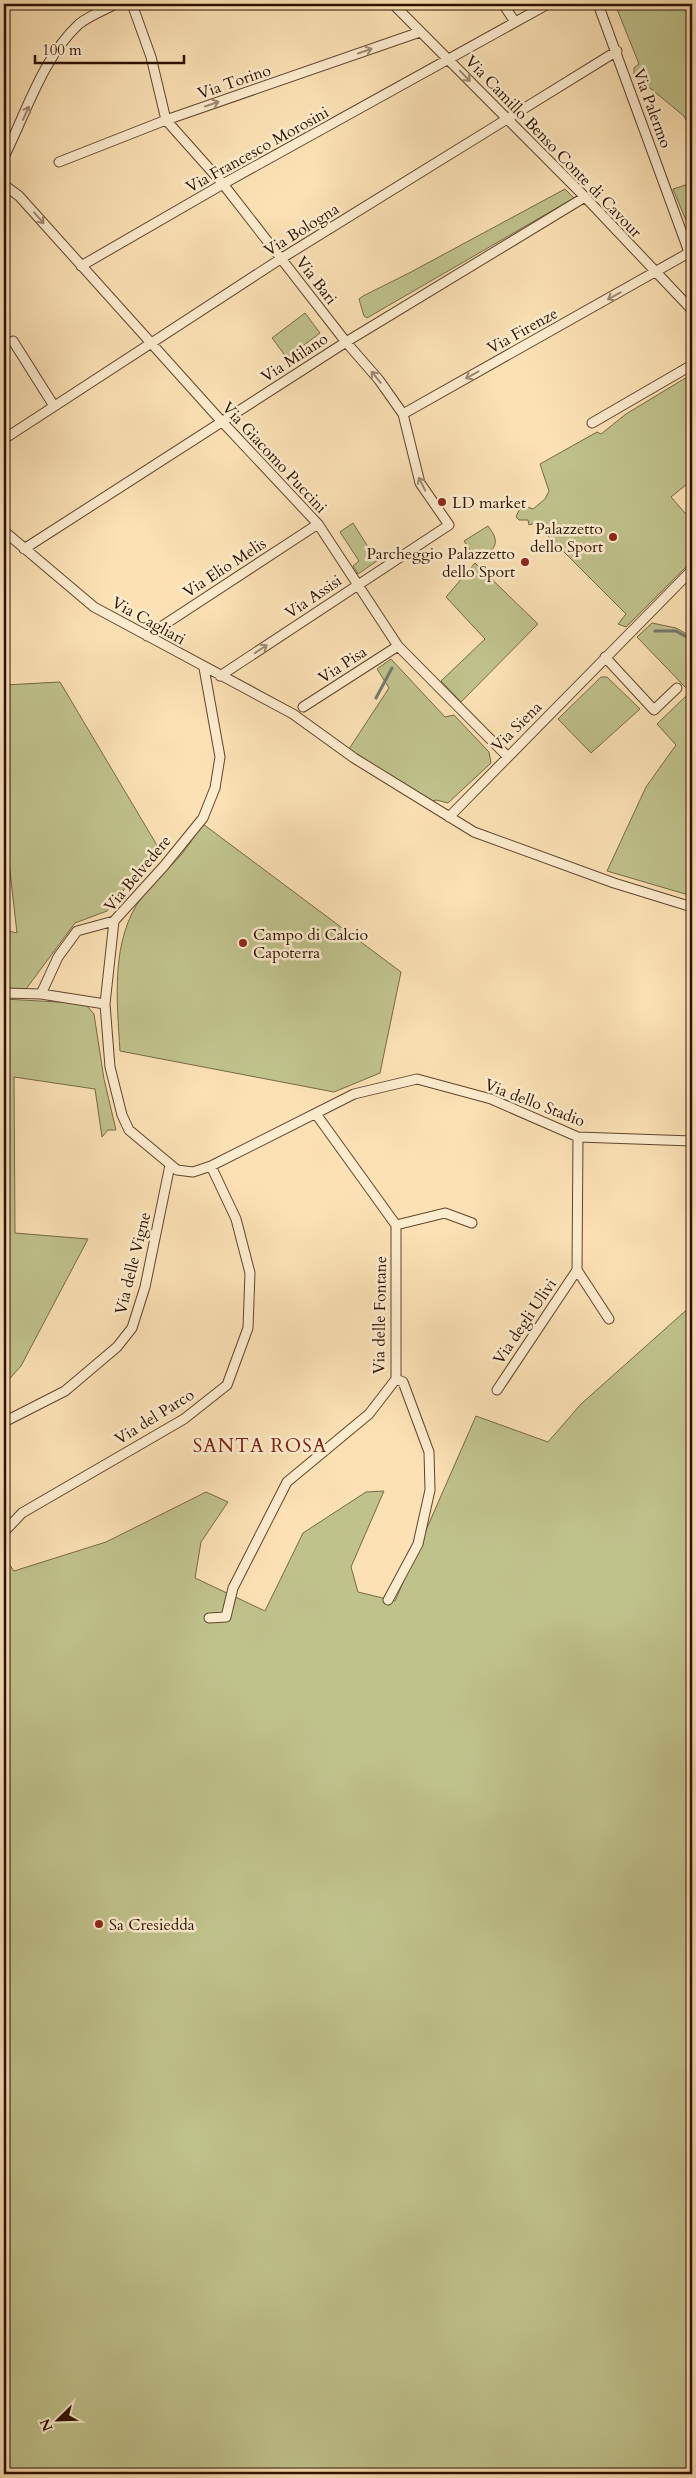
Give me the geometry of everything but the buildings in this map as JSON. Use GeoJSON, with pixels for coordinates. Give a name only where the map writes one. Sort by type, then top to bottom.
{"type":"FeatureCollection","features":[{"type":"Feature","properties":{"kind":"street"},"geometry":{"type":"LineString","coordinates":[[4,157],[47,64],[80,24],[116,4]]}},
{"type":"Feature","properties":{"kind":"street","name":"Via Bari"},"geometry":{"type":"LineString","coordinates":[[132,4],[151,57],[166,120],[223,184],[346,342],[379,380],[403,414],[420,482],[449,525]]}},
{"type":"Feature","properties":{"kind":"street","name":"Via Camillo Benso Conte di Cavour"},"geometry":{"type":"LineString","coordinates":[[393,4],[585,197],[692,310]]}},
{"type":"Feature","properties":{"kind":"street"},"geometry":{"type":"LineString","coordinates":[[503,4],[515,22]]}},
{"type":"Feature","properties":{"kind":"street","name":"Via Francesco Morosini"},"geometry":{"type":"LineString","coordinates":[[81,266],[223,184],[548,4]]}},
{"type":"Feature","properties":{"kind":"street","name":"Via Palermo"},"geometry":{"type":"LineString","coordinates":[[598,4],[691,252]]}},
{"type":"Feature","properties":{"kind":"street","name":"Via Torino"},"geometry":{"type":"LineString","coordinates":[[60,162],[166,120],[420,32]]}},
{"type":"Feature","properties":{"kind":"street","name":"Via Bologna"},"geometry":{"type":"LineString","coordinates":[[4,439],[282,258],[617,51]]}},
{"type":"Feature","properties":{"kind":"street","name":"Via Giacomo Puccini"},"geometry":{"type":"LineString","coordinates":[[5,188],[19,196],[222,422],[318,524],[398,646],[507,756]]}},
{"type":"Feature","properties":{"kind":"street","name":"Via Milano"},"geometry":{"type":"LineString","coordinates":[[24,549],[346,342],[585,197]]}},
{"type":"Feature","properties":{"kind":"street","name":"Via Firenze"},"geometry":{"type":"LineString","coordinates":[[403,414],[691,252]]}},
{"type":"Feature","properties":{"kind":"street"},"geometry":{"type":"LineString","coordinates":[[13,341],[54,406]]}},
{"type":"Feature","properties":{"kind":"street"},"geometry":{"type":"LineString","coordinates":[[592,423],[692,365]]}},
{"type":"Feature","properties":{"kind":"street","name":"Via Elio Melis"},"geometry":{"type":"LineString","coordinates":[[147,636],[318,524]]}},
{"type":"Feature","properties":{"kind":"street","name":"Via Assisi"},"geometry":{"type":"LineString","coordinates":[[220,676],[449,525]]}},
{"type":"Feature","properties":{"kind":"street","name":"Via Cagliari"},"geometry":{"type":"LineString","coordinates":[[4,531],[94,607],[292,714],[354,758],[474,832],[614,883],[692,907]]}},
{"type":"Feature","properties":{"kind":"street","name":"Via Siena"},"geometry":{"type":"LineString","coordinates":[[449,817],[692,570]]}},
{"type":"Feature","properties":{"kind":"street","name":"Via Pisa"},"geometry":{"type":"LineString","coordinates":[[303,707],[398,646]]}},
{"type":"Feature","properties":{"kind":"street"},"geometry":{"type":"LineString","coordinates":[[605,657],[654,710],[677,688]]}},
{"type":"Feature","properties":{"kind":"street","name":"Via Belvedere"},"geometry":{"type":"LineString","coordinates":[[204,668],[220,758],[215,788],[202,818],[114,921],[105,1004],[110,1067],[122,1115],[129,1130],[170,1165],[185,1172],[193,1172],[211,1166],[316,1114]]}},
{"type":"Feature","properties":{"kind":"street"},"geometry":{"type":"LineString","coordinates":[[41,994],[58,957],[77,931],[114,921]]}},
{"type":"Feature","properties":{"kind":"street"},"geometry":{"type":"LineString","coordinates":[[4,993],[41,994],[105,1004]]}},
{"type":"Feature","properties":{"kind":"street","name":"Via dello Stadio"},"geometry":{"type":"LineString","coordinates":[[316,1114],[354,1094],[417,1079],[492,1099],[578,1137],[692,1141]]}},
{"type":"Feature","properties":{"kind":"street"},"geometry":{"type":"LineString","coordinates":[[316,1114],[396,1226],[445,1213],[472,1222]]}},
{"type":"Feature","properties":{"kind":"street","name":"Via degli Ulivi"},"geometry":{"type":"LineString","coordinates":[[497,1390],[577,1270],[578,1137]]}},
{"type":"Feature","properties":{"kind":"street","name":"Via delle Vigne"},"geometry":{"type":"LineString","coordinates":[[4,1422],[65,1391],[117,1347],[132,1328],[145,1287],[170,1165]]}},
{"type":"Feature","properties":{"kind":"street","name":"Via del Parco"},"geometry":{"type":"LineString","coordinates":[[4,1532],[22,1513],[184,1418],[227,1386],[248,1328],[250,1273],[236,1219],[211,1166]]}},
{"type":"Feature","properties":{"kind":"street","name":"Via delle Fontane"},"geometry":{"type":"LineString","coordinates":[[210,1618],[226,1617],[233,1588],[287,1482],[369,1414],[396,1379],[396,1226]]}},
{"type":"Feature","properties":{"kind":"street","name":"Via degli Ulivi"},"geometry":{"type":"LineString","coordinates":[[577,1270],[609,1319]]}},
{"type":"Feature","properties":{"kind":"street"},"geometry":{"type":"LineString","coordinates":[[388,1600],[418,1544],[430,1490],[429,1452],[403,1382],[396,1379]]}},
{"type":"Feature","properties":{"kind":"green space"},"geometry":{"type":"Polygon","coordinates":[[[615,4],[692,4],[692,132],[684,116],[634,75],[634,68],[639,64],[615,4]]]}},
{"type":"Feature","properties":{"kind":"green space"},"geometry":{"type":"Polygon","coordinates":[[[692,183],[692,235],[673,189],[692,183]]]}},
{"type":"Feature","properties":{"kind":"green space"},"geometry":{"type":"Polygon","coordinates":[[[565,189],[574,198],[367,318],[364,316],[359,299],[363,296],[565,189]]]}},
{"type":"Feature","properties":{"kind":"green space"},"geometry":{"type":"Polygon","coordinates":[[[305,313],[320,333],[287,358],[272,338],[305,313]]]}},
{"type":"Feature","properties":{"kind":"green space"},"geometry":{"type":"Polygon","coordinates":[[[692,374],[692,480],[671,497],[692,521],[692,561],[626,627],[618,624],[626,614],[535,523],[529,525],[528,520],[519,520],[516,517],[519,510],[525,506],[533,509],[545,499],[549,491],[540,464],[597,432],[601,434],[626,414],[692,374]]]}},
{"type":"Feature","properties":{"kind":"green space"},"geometry":{"type":"Polygon","coordinates":[[[353,523],[377,561],[358,574],[353,566],[359,561],[340,532],[353,523]]]}},
{"type":"Feature","properties":{"kind":"green space"},"geometry":{"type":"Polygon","coordinates":[[[488,526],[495,538],[495,543],[488,554],[477,561],[464,541],[488,526]]]}},
{"type":"Feature","properties":{"kind":"green space"},"geometry":{"type":"Polygon","coordinates":[[[475,563],[538,624],[461,702],[441,681],[485,639],[446,597],[475,563]]]}},
{"type":"Feature","properties":{"kind":"green space"},"geometry":{"type":"Polygon","coordinates":[[[652,623],[676,628],[692,637],[692,896],[607,871],[646,787],[676,745],[657,724],[687,695],[687,689],[637,637],[652,623]]]}},
{"type":"Feature","properties":{"kind":"green space"},"geometry":{"type":"Polygon","coordinates":[[[391,659],[445,717],[454,715],[489,752],[491,763],[448,803],[433,801],[371,765],[349,749],[389,688],[377,669],[391,659]]]}},
{"type":"Feature","properties":{"kind":"green space"},"geometry":{"type":"Polygon","coordinates":[[[601,677],[607,677],[640,709],[591,753],[558,719],[601,677]]]}},
{"type":"Feature","properties":{"kind":"green space"},"geometry":{"type":"Polygon","coordinates":[[[60,682],[158,847],[107,911],[75,923],[26,989],[4,988],[4,930],[17,933],[9,863],[4,848],[4,685],[60,682]]]}},
{"type":"Feature","properties":{"kind":"green space","name":"Campo di Calcio Capoterra"},"geometry":{"type":"Polygon","coordinates":[[[203,824],[401,972],[380,1073],[334,1092],[120,1051],[117,992],[120,951],[125,932],[132,914],[142,897],[181,855],[203,824]]]}},
{"type":"Feature","properties":{"kind":"green space"},"geometry":{"type":"Polygon","coordinates":[[[4,999],[76,1003],[86,1005],[94,1014],[104,1079],[116,1130],[108,1130],[102,1137],[95,1089],[14,1077],[15,1233],[88,1239],[21,1366],[4,1385],[4,999]]]}},
{"type":"Feature","properties":{"kind":"green space"},"geometry":{"type":"Polygon","coordinates":[[[692,1305],[692,2474],[4,2474],[4,1557],[14,1571],[106,1542],[206,1492],[228,1502],[201,1542],[195,1578],[265,1611],[303,1533],[366,1492],[384,1491],[351,1567],[358,1592],[395,1601],[476,1416],[548,1442],[581,1404],[692,1305]]]}},
{"type":"Feature","properties":{"kind":"waterway"},"geometry":{"type":"LineString","coordinates":[[655,631],[676,631],[692,640]]}},
{"type":"Feature","properties":{"kind":"waterway"},"geometry":{"type":"LineString","coordinates":[[376,698],[392,668]]}},
{"type":"Feature","properties":{"kind":"place","name":"LD market"},"geometry":{"type":"Point","coordinates":[442,502]}},
{"type":"Feature","properties":{"kind":"place","name":"Palazzetto dello Sport"},"geometry":{"type":"Point","coordinates":[613,537]}},
{"type":"Feature","properties":{"kind":"place","name":"Parcheggio Palazzetto dello Sport"},"geometry":{"type":"Point","coordinates":[525,562]}},
{"type":"Feature","properties":{"kind":"place","name":"Campo di Calcio Capoterra"},"geometry":{"type":"Point","coordinates":[243,943]}},
{"type":"Feature","properties":{"kind":"place","name":"Sa Cresiedda"},"geometry":{"type":"Point","coordinates":[99,1924]}},
{"type":"Feature","properties":{"kind":"district","name":"SANTA ROSA"},"geometry":{"type":"Point","coordinates":[260,1445]}}]}
